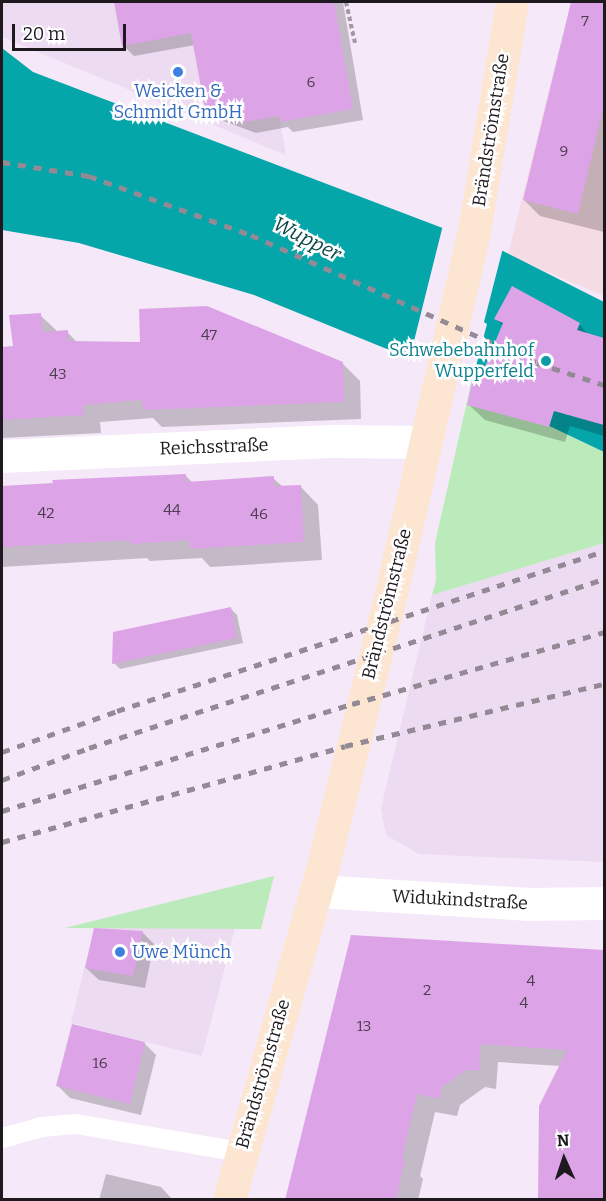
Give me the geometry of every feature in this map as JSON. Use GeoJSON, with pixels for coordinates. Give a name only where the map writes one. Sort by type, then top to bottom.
{"type":"FeatureCollection","features":[{"type":"Feature","properties":{"kind":"main road","name":"Brändströmstraße"},"geometry":{"type":"LineString","coordinates":[[229,1200],[240,1152],[320,879],[390,598],[474,231],[512,2]]}},
{"type":"Feature","properties":{"kind":"street","name":"Reichsstraße"},"geometry":{"type":"LineString","coordinates":[[2,456],[336,441],[426,442]]}},
{"type":"Feature","properties":{"kind":"street","name":"Widukindstraße"},"geometry":{"type":"LineString","coordinates":[[320,879],[526,904],[603,905]]}},
{"type":"Feature","properties":{"kind":"lane"},"geometry":{"type":"LineString","coordinates":[[2,1138],[42,1127],[76,1124],[240,1152]]}},
{"type":"Feature","properties":{"kind":"path"},"geometry":{"type":"LineString","coordinates":[[346,2],[354,43]]}},
{"type":"Feature","properties":{"kind":"shaded area","name":"Weicken & Schmidt GmbH"},"geometry":{"type":"Polygon","coordinates":[[[2,2],[259,2],[286,155],[2,37],[2,2]]]}},
{"type":"Feature","properties":{"kind":"shaded area"},"geometry":{"type":"Polygon","coordinates":[[[561,42],[604,53],[604,296],[508,255],[561,42]]]}},
{"type":"Feature","properties":{"kind":"shaded area"},"geometry":{"type":"Polygon","coordinates":[[[604,543],[604,862],[419,854],[386,835],[381,808],[432,595],[604,543]]]}},
{"type":"Feature","properties":{"kind":"shaded area"},"geometry":{"type":"Polygon","coordinates":[[[94,928],[235,928],[202,1056],[71,1023],[94,928]]]}},
{"type":"Feature","properties":{"kind":"green space"},"geometry":{"type":"Polygon","coordinates":[[[473,375],[543,423],[604,452],[604,543],[432,595],[436,580],[435,543],[473,375]]]}},
{"type":"Feature","properties":{"kind":"green space"},"geometry":{"type":"Polygon","coordinates":[[[274,876],[261,929],[65,928],[274,876]]]}},
{"type":"Feature","properties":{"kind":"water","name":"Wupper"},"geometry":{"type":"Polygon","coordinates":[[[2,48],[33,72],[503,251],[604,302],[604,452],[543,423],[473,375],[409,358],[254,295],[79,243],[2,230],[2,48]]]}},
{"type":"Feature","properties":{"kind":"pier"},"geometry":{"type":"Polygon","coordinates":[[[443,225],[503,248],[484,322],[487,324],[473,378],[409,361],[443,225]]]}},
{"type":"Feature","properties":{"kind":"building"},"geometry":{"type":"Polygon","coordinates":[[[114,2],[334,2],[353,109],[281,122],[280,116],[244,122],[205,109],[191,33],[122,46],[114,2]]]}},
{"type":"Feature","properties":{"kind":"building"},"geometry":{"type":"Polygon","coordinates":[[[571,2],[604,2],[604,105],[578,214],[523,200],[571,2]]]}},
{"type":"Feature","properties":{"kind":"building","name":"Schwebebahnhof Wupperfeld"},"geometry":{"type":"Polygon","coordinates":[[[512,286],[580,323],[577,330],[604,338],[604,425],[554,411],[549,427],[467,405],[475,369],[483,371],[503,323],[494,319],[512,286]]]}},
{"type":"Feature","properties":{"kind":"building"},"geometry":{"type":"Polygon","coordinates":[[[207,306],[343,362],[344,402],[143,410],[142,400],[83,405],[84,415],[2,420],[2,347],[13,346],[9,315],[41,313],[43,332],[68,330],[68,341],[140,342],[139,309],[207,306]]]}},
{"type":"Feature","properties":{"kind":"building"},"geometry":{"type":"Polygon","coordinates":[[[186,474],[186,482],[274,476],[274,486],[301,485],[304,542],[190,549],[190,540],[130,544],[130,540],[2,547],[2,486],[53,483],[52,480],[186,474]]]}},
{"type":"Feature","properties":{"kind":"building"},"geometry":{"type":"Polygon","coordinates":[[[231,607],[237,638],[112,664],[113,632],[231,607]]]}},
{"type":"Feature","properties":{"kind":"building"},"geometry":{"type":"Polygon","coordinates":[[[94,928],[143,931],[133,976],[85,968],[94,928]]]}},
{"type":"Feature","properties":{"kind":"building"},"geometry":{"type":"Polygon","coordinates":[[[351,935],[604,950],[604,1200],[538,1200],[539,1106],[567,1050],[480,1044],[479,1071],[466,1070],[442,1087],[439,1099],[417,1094],[402,1158],[405,1159],[396,1200],[285,1200],[351,935]]]}},
{"type":"Feature","properties":{"kind":"building"},"geometry":{"type":"Polygon","coordinates":[[[72,1024],[145,1042],[130,1104],[56,1086],[72,1024]]]}},
{"type":"Feature","properties":{"kind":"railway"},"geometry":{"type":"LineString","coordinates":[[2,162],[89,176],[251,235],[537,363],[604,385]]}},
{"type":"Feature","properties":{"kind":"railway"},"geometry":{"type":"LineString","coordinates":[[2,752],[117,711],[604,551]]}},
{"type":"Feature","properties":{"kind":"railway"},"geometry":{"type":"LineString","coordinates":[[2,780],[89,748],[604,579]]}},
{"type":"Feature","properties":{"kind":"railway"},"geometry":{"type":"LineString","coordinates":[[2,811],[352,704],[604,632]]}},
{"type":"Feature","properties":{"kind":"railway"},"geometry":{"type":"LineString","coordinates":[[2,842],[345,746],[604,684]]}},
{"type":"Feature","properties":{"kind":"place","name":"Weicken & Schmidt GmbH"},"geometry":{"type":"Point","coordinates":[178,72]}},
{"type":"Feature","properties":{"kind":"place","name":"Schwebebahnhof Wupperfeld"},"geometry":{"type":"Point","coordinates":[546,361]}},
{"type":"Feature","properties":{"kind":"place","name":"Uwe Münch"},"geometry":{"type":"Point","coordinates":[120,952]}}]}
